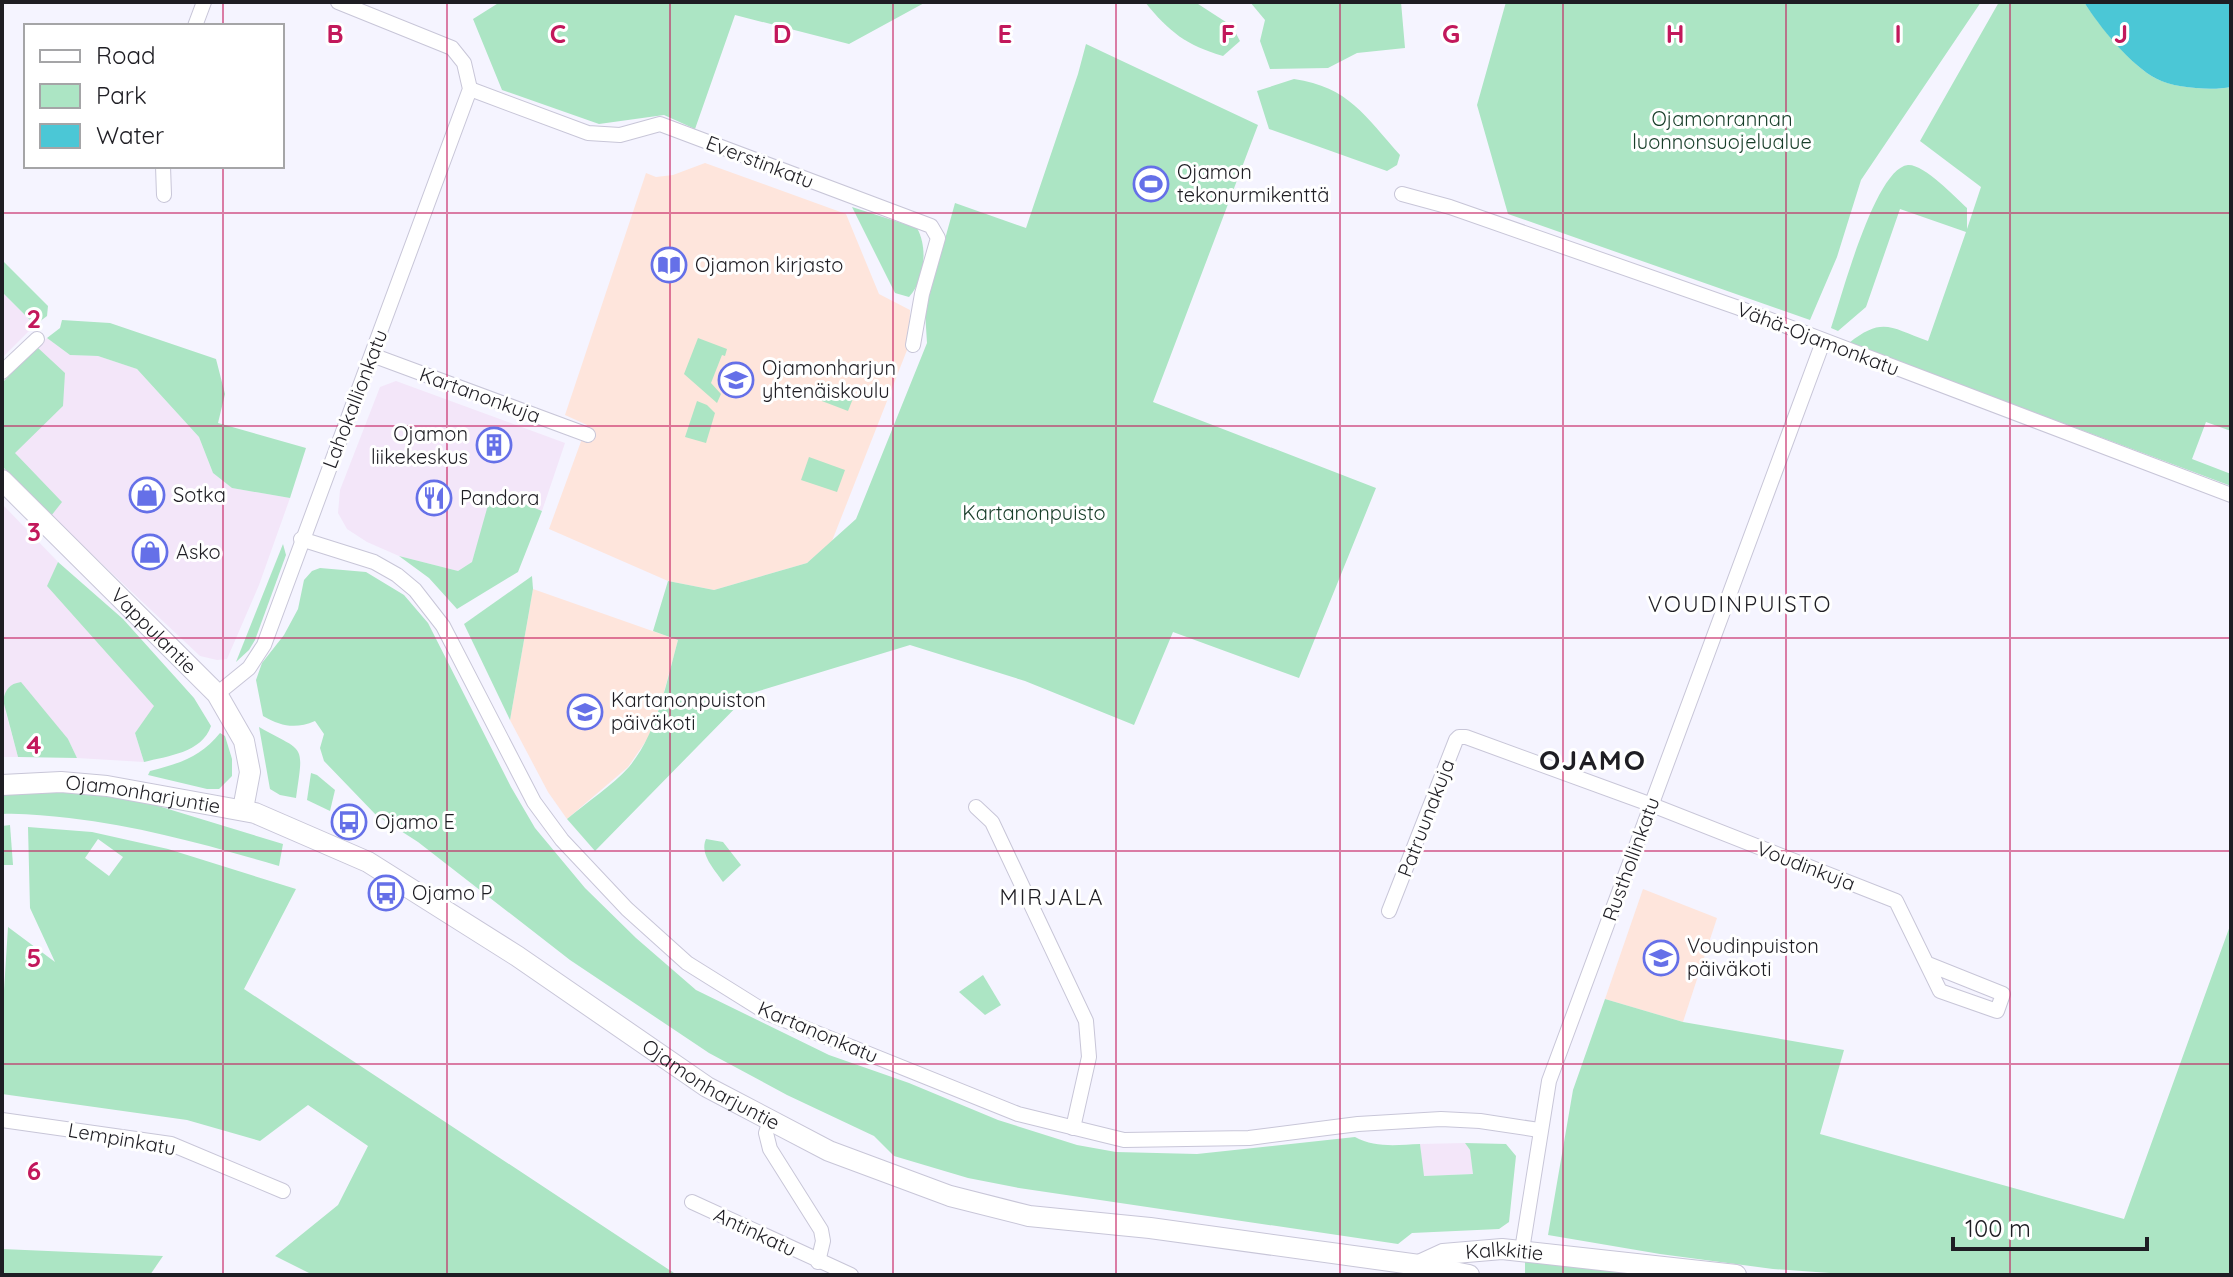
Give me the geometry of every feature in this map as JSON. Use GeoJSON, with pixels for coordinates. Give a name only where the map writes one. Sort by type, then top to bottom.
{"type":"FeatureCollection","features":[{"type":"Feature","properties":{"kind":"main road","name":"Vappulantie"},"geometry":{"type":"LineString","coordinates":[[2,480],[217,694],[244,741],[250,772],[243,809]]}},
{"type":"Feature","properties":{"kind":"main road","name":"Ojamonharjuntie"},"geometry":{"type":"LineString","coordinates":[[2,785],[61,782],[107,786],[243,809],[368,862],[517,956],[707,1087],[829,1151],[950,1196],[1029,1216],[1150,1228],[1419,1265],[1469,1275]]}},
{"type":"Feature","properties":{"kind":"main road","name":"Kalkkitie"},"geometry":{"type":"LineString","coordinates":[[1419,1265],[1443,1254],[1481,1249],[1522,1250],[1736,1275]]}},
{"type":"Feature","properties":{"kind":"street"},"geometry":{"type":"LineString","coordinates":[[196,24],[204,2]]}},
{"type":"Feature","properties":{"kind":"street"},"geometry":{"type":"LineString","coordinates":[[338,2],[452,48],[464,63],[470,89]]}},
{"type":"Feature","properties":{"kind":"street","name":"Everstinkatu"},"geometry":{"type":"LineString","coordinates":[[470,89],[588,133],[620,135],[660,124],[931,226],[938,238],[922,294],[913,345]]}},
{"type":"Feature","properties":{"kind":"street","name":"Lahokallionkatu"},"geometry":{"type":"LineString","coordinates":[[217,694],[249,668],[264,645],[470,89]]}},
{"type":"Feature","properties":{"kind":"street"},"geometry":{"type":"LineString","coordinates":[[163,168],[164,195]]}},
{"type":"Feature","properties":{"kind":"street","name":"Vähä-Ojamonkatu"},"geometry":{"type":"LineString","coordinates":[[1402,194],[1450,207],[1739,308],[2231,495]]}},
{"type":"Feature","properties":{"kind":"street"},"geometry":{"type":"LineString","coordinates":[[2,372],[37,339]]}},
{"type":"Feature","properties":{"kind":"street","name":"Rusthollinkatu"},"geometry":{"type":"LineString","coordinates":[[1522,1250],[1549,1081],[1823,342]]}},
{"type":"Feature","properties":{"kind":"street","name":"Kartanonkuja"},"geometry":{"type":"LineString","coordinates":[[372,355],[588,435]]}},
{"type":"Feature","properties":{"kind":"street","name":"Kartanonkatu"},"geometry":{"type":"LineString","coordinates":[[301,539],[374,562],[415,590],[443,626],[516,769],[562,840],[627,909],[687,963],[767,1013],[1018,1114],[1124,1140],[1249,1138],[1358,1124],[1441,1119],[1539,1130]]}},
{"type":"Feature","properties":{"kind":"street","name":"Patruunakuja"},"geometry":{"type":"LineString","coordinates":[[1389,911],[1459,737],[1652,805]]}},
{"type":"Feature","properties":{"kind":"street","name":"Voudinkuja"},"geometry":{"type":"LineString","coordinates":[[1652,805],[1896,901],[1940,991],[1997,1011],[2003,994],[1928,964]]}},
{"type":"Feature","properties":{"kind":"street"},"geometry":{"type":"LineString","coordinates":[[976,807],[992,822],[1086,1021],[1089,1057],[1073,1128]]}},
{"type":"Feature","properties":{"kind":"street","name":"Lempinkatu"},"geometry":{"type":"LineString","coordinates":[[2,1120],[171,1144],[283,1191]]}},
{"type":"Feature","properties":{"kind":"street","name":"Antinkatu"},"geometry":{"type":"LineString","coordinates":[[770,1121],[766,1133],[770,1149],[821,1230],[823,1241],[818,1262]]}},
{"type":"Feature","properties":{"kind":"street","name":"Antinkatu"},"geometry":{"type":"LineString","coordinates":[[692,1202],[851,1275]]}},
{"type":"Feature","properties":{"kind":"shaded area","name":"Ojamonharjun yhtenäiskoulu"},"geometry":{"type":"Polygon","coordinates":[[[705,163],[846,214],[879,294],[910,310],[909,345],[832,541],[807,563],[714,590],[668,581],[549,529],[587,425],[565,415],[646,173],[656,177],[673,175],[705,163]]]}},
{"type":"Feature","properties":{"kind":"shaded area"},"geometry":{"type":"Polygon","coordinates":[[[2,292],[35,325],[2,358],[2,292]]]}},
{"type":"Feature","properties":{"kind":"shaded area"},"geometry":{"type":"Polygon","coordinates":[[[47,338],[70,355],[98,356],[137,369],[199,437],[213,473],[232,488],[290,498],[259,585],[227,659],[200,656],[51,516],[14,453],[63,406],[37,347],[47,338]]]}},
{"type":"Feature","properties":{"kind":"shaded area"},"geometry":{"type":"Polygon","coordinates":[[[396,381],[565,443],[542,511],[500,494],[492,498],[472,562],[458,571],[399,556],[367,542],[347,529],[338,513],[340,490],[380,387],[396,381]]]}},
{"type":"Feature","properties":{"kind":"shaded area"},"geometry":{"type":"Polygon","coordinates":[[[2,504],[58,562],[48,586],[155,706],[135,733],[144,762],[77,758],[68,739],[5,710],[18,757],[2,757],[2,504]]]}},
{"type":"Feature","properties":{"kind":"shaded area","name":"Kartanonpuiston päiväkoti"},"geometry":{"type":"Polygon","coordinates":[[[533,589],[678,640],[648,738],[628,767],[567,819],[548,792],[510,720],[533,589]]]}},
{"type":"Feature","properties":{"kind":"shaded area","name":"Voudinpuiston päiväkoti"},"geometry":{"type":"Polygon","coordinates":[[[1643,889],[1717,918],[1683,1022],[1605,999],[1643,889]]]}},
{"type":"Feature","properties":{"kind":"shaded area"},"geometry":{"type":"Polygon","coordinates":[[[1465,1143],[1470,1150],[1474,1174],[1423,1176],[1420,1144],[1465,1143]]]}},
{"type":"Feature","properties":{"kind":"green space"},"geometry":{"type":"Polygon","coordinates":[[[500,2],[926,2],[849,44],[735,15],[695,129],[664,115],[599,124],[502,90],[473,19],[500,2]]]}},
{"type":"Feature","properties":{"kind":"green space"},"geometry":{"type":"Polygon","coordinates":[[[1145,2],[1195,2],[1232,26],[1240,41],[1223,56],[1199,47],[1170,29],[1145,2]]]}},
{"type":"Feature","properties":{"kind":"green space"},"geometry":{"type":"Polygon","coordinates":[[[1250,2],[1401,2],[1405,48],[1357,53],[1328,68],[1270,69],[1260,41],[1265,20],[1250,2]]]}},
{"type":"Feature","properties":{"kind":"green space","name":"Ojamonrannan luonnonsuojelualue"},"geometry":{"type":"Polygon","coordinates":[[[1506,2],[1981,2],[1861,180],[1837,257],[1810,320],[1508,214],[1477,105],[1506,2]]]}},
{"type":"Feature","properties":{"kind":"green space"},"geometry":{"type":"Polygon","coordinates":[[[1999,2],[2084,2],[2127,55],[2157,79],[2194,88],[2231,87],[2231,431],[2206,422],[2192,459],[2231,474],[2231,486],[1849,343],[1870,329],[1879,327],[1896,329],[1928,341],[1966,232],[1900,209],[1866,307],[1838,331],[1831,328],[1872,210],[1883,188],[1896,172],[1908,165],[1915,166],[1939,182],[1967,208],[1967,229],[1981,187],[1920,141],[1999,2]]]}},
{"type":"Feature","properties":{"kind":"green space","name":"Kartanonpuisto"},"geometry":{"type":"Polygon","coordinates":[[[1086,44],[1258,125],[1153,402],[1376,488],[1299,678],[1173,632],[1134,725],[1025,681],[910,645],[749,694],[595,851],[567,819],[629,767],[654,723],[678,640],[653,631],[668,581],[714,590],[807,563],[856,519],[927,343],[925,311],[955,203],[1026,228],[1086,44]]]}},
{"type":"Feature","properties":{"kind":"green space"},"geometry":{"type":"Polygon","coordinates":[[[1294,79],[1329,89],[1354,105],[1400,155],[1397,165],[1387,171],[1269,129],[1257,91],[1294,79]]]}},
{"type":"Feature","properties":{"kind":"green space"},"geometry":{"type":"Polygon","coordinates":[[[852,207],[917,228],[923,245],[923,263],[919,281],[909,297],[895,293],[852,207]]]}},
{"type":"Feature","properties":{"kind":"green space"},"geometry":{"type":"Polygon","coordinates":[[[2,260],[48,306],[47,316],[35,325],[2,292],[2,260]]]}},
{"type":"Feature","properties":{"kind":"green space"},"geometry":{"type":"Polygon","coordinates":[[[62,320],[110,323],[216,359],[225,394],[218,423],[306,448],[290,498],[232,488],[213,473],[199,437],[137,369],[98,356],[70,355],[47,338],[60,328],[62,320]]]}},
{"type":"Feature","properties":{"kind":"green space"},"geometry":{"type":"Polygon","coordinates":[[[698,338],[727,349],[711,383],[721,394],[717,403],[684,374],[698,338]]]}},
{"type":"Feature","properties":{"kind":"green space"},"geometry":{"type":"Polygon","coordinates":[[[37,347],[65,373],[63,406],[15,453],[62,502],[51,516],[2,466],[2,383],[37,347]]]}},
{"type":"Feature","properties":{"kind":"green space"},"geometry":{"type":"Polygon","coordinates":[[[820,383],[854,396],[848,411],[814,398],[820,383]]]}},
{"type":"Feature","properties":{"kind":"green space"},"geometry":{"type":"Polygon","coordinates":[[[697,401],[715,413],[706,443],[685,437],[697,401]]]}},
{"type":"Feature","properties":{"kind":"green space"},"geometry":{"type":"Polygon","coordinates":[[[809,457],[845,470],[837,492],[801,480],[809,457]]]}},
{"type":"Feature","properties":{"kind":"green space"},"geometry":{"type":"Polygon","coordinates":[[[500,494],[542,511],[518,572],[457,609],[429,578],[399,556],[458,571],[472,562],[488,505],[492,498],[500,494]]]}},
{"type":"Feature","properties":{"kind":"green space"},"geometry":{"type":"Polygon","coordinates":[[[283,544],[286,555],[255,640],[236,662],[283,544]]]}},
{"type":"Feature","properties":{"kind":"green space"},"geometry":{"type":"Polygon","coordinates":[[[58,562],[123,619],[194,698],[211,726],[200,742],[183,752],[144,762],[135,733],[154,706],[47,586],[58,562]]]}},
{"type":"Feature","properties":{"kind":"green space"},"geometry":{"type":"Polygon","coordinates":[[[320,568],[366,572],[404,595],[428,623],[535,828],[585,888],[696,990],[829,1055],[909,1083],[998,1120],[1077,1145],[1116,1152],[1197,1154],[1355,1137],[1378,1144],[1420,1144],[1424,1176],[1473,1174],[1470,1150],[1465,1143],[1506,1144],[1516,1156],[1509,1222],[1499,1229],[1412,1233],[1398,1244],[1019,1188],[968,1178],[894,1156],[874,1136],[787,1095],[709,1053],[570,960],[418,842],[376,815],[324,761],[320,748],[324,734],[315,721],[289,726],[263,716],[256,680],[262,663],[284,635],[298,609],[304,580],[320,568]]]}},
{"type":"Feature","properties":{"kind":"green space"},"geometry":{"type":"Polygon","coordinates":[[[532,576],[533,589],[510,720],[464,624],[532,576]]]}},
{"type":"Feature","properties":{"kind":"green space"},"geometry":{"type":"Polygon","coordinates":[[[21,682],[68,739],[77,758],[18,757],[3,700],[9,688],[21,682]]]}},
{"type":"Feature","properties":{"kind":"green space"},"geometry":{"type":"Polygon","coordinates":[[[259,727],[298,751],[300,767],[296,798],[270,789],[259,727]]]}},
{"type":"Feature","properties":{"kind":"green space"},"geometry":{"type":"Polygon","coordinates":[[[220,733],[225,736],[232,759],[232,776],[219,789],[148,775],[150,771],[197,754],[220,733]]]}},
{"type":"Feature","properties":{"kind":"green space"},"geometry":{"type":"Polygon","coordinates":[[[311,773],[335,790],[330,811],[307,800],[311,773]]]}},
{"type":"Feature","properties":{"kind":"green space"},"geometry":{"type":"Polygon","coordinates":[[[61,791],[142,801],[283,844],[279,866],[123,826],[69,818],[2,814],[2,794],[61,791]]]}},
{"type":"Feature","properties":{"kind":"green space"},"geometry":{"type":"Polygon","coordinates":[[[10,825],[13,865],[2,865],[2,826],[10,825]]]}},
{"type":"Feature","properties":{"kind":"green space"},"geometry":{"type":"Polygon","coordinates":[[[28,827],[92,832],[168,849],[296,889],[244,989],[677,1275],[313,1275],[275,1256],[338,1205],[368,1146],[308,1105],[260,1141],[187,1120],[2,1094],[2,1022],[8,927],[55,962],[30,908],[28,827]],[[98,839],[85,858],[109,876],[123,857],[98,839]]]}},
{"type":"Feature","properties":{"kind":"green space"},"geometry":{"type":"Polygon","coordinates":[[[706,839],[723,842],[741,865],[723,882],[706,856],[706,839]]]}},
{"type":"Feature","properties":{"kind":"green space"},"geometry":{"type":"Polygon","coordinates":[[[2231,923],[2231,1275],[1859,1275],[1773,1269],[1548,1235],[1573,1090],[1605,999],[1683,1022],[1844,1050],[1820,1134],[2124,1219],[2231,923]]]}},
{"type":"Feature","properties":{"kind":"green space"},"geometry":{"type":"Polygon","coordinates":[[[983,975],[1001,1005],[985,1015],[959,992],[983,975]]]}},
{"type":"Feature","properties":{"kind":"green space"},"geometry":{"type":"Polygon","coordinates":[[[2,1249],[163,1256],[150,1275],[2,1275],[2,1249]]]}},
{"type":"Feature","properties":{"kind":"green space"},"geometry":{"type":"Polygon","coordinates":[[[1525,1259],[1679,1275],[1525,1275],[1525,1259]]]}},
{"type":"Feature","properties":{"kind":"water"},"geometry":{"type":"Polygon","coordinates":[[[2084,2],[2231,2],[2231,87],[2193,88],[2157,79],[2126,55],[2084,2]]]}},
{"type":"Feature","properties":{"kind":"place","name":"Ojamon tekonurmikenttä"},"geometry":{"type":"Point","coordinates":[1151,184]}},
{"type":"Feature","properties":{"kind":"place","name":"Ojamon kirjasto"},"geometry":{"type":"Point","coordinates":[669,265]}},
{"type":"Feature","properties":{"kind":"place","name":"Ojamonharjun yhtenäiskoulu"},"geometry":{"type":"Point","coordinates":[736,380]}},
{"type":"Feature","properties":{"kind":"place","name":"Ojamon liikekeskus"},"geometry":{"type":"Point","coordinates":[494,445]}},
{"type":"Feature","properties":{"kind":"place","name":"Sotka"},"geometry":{"type":"Point","coordinates":[147,495]}},
{"type":"Feature","properties":{"kind":"place","name":"Pandora"},"geometry":{"type":"Point","coordinates":[434,498]}},
{"type":"Feature","properties":{"kind":"place","name":"Asko"},"geometry":{"type":"Point","coordinates":[150,552]}},
{"type":"Feature","properties":{"kind":"place","name":"Kartanonpuiston päiväkoti"},"geometry":{"type":"Point","coordinates":[585,712]}},
{"type":"Feature","properties":{"kind":"place","name":"Ojamo E"},"geometry":{"type":"Point","coordinates":[349,822]}},
{"type":"Feature","properties":{"kind":"place","name":"Ojamo P"},"geometry":{"type":"Point","coordinates":[386,893]}},
{"type":"Feature","properties":{"kind":"place","name":"Voudinpuiston päiväkoti"},"geometry":{"type":"Point","coordinates":[1661,958]}},
{"type":"Feature","properties":{"kind":"district","name":"VOUDINPUISTO"},"geometry":{"type":"Point","coordinates":[1740,604]}},
{"type":"Feature","properties":{"kind":"district","name":"OJAMO"},"geometry":{"type":"Point","coordinates":[1593,760]}},
{"type":"Feature","properties":{"kind":"district","name":"MIRJALA"},"geometry":{"type":"Point","coordinates":[1052,897]}}]}
